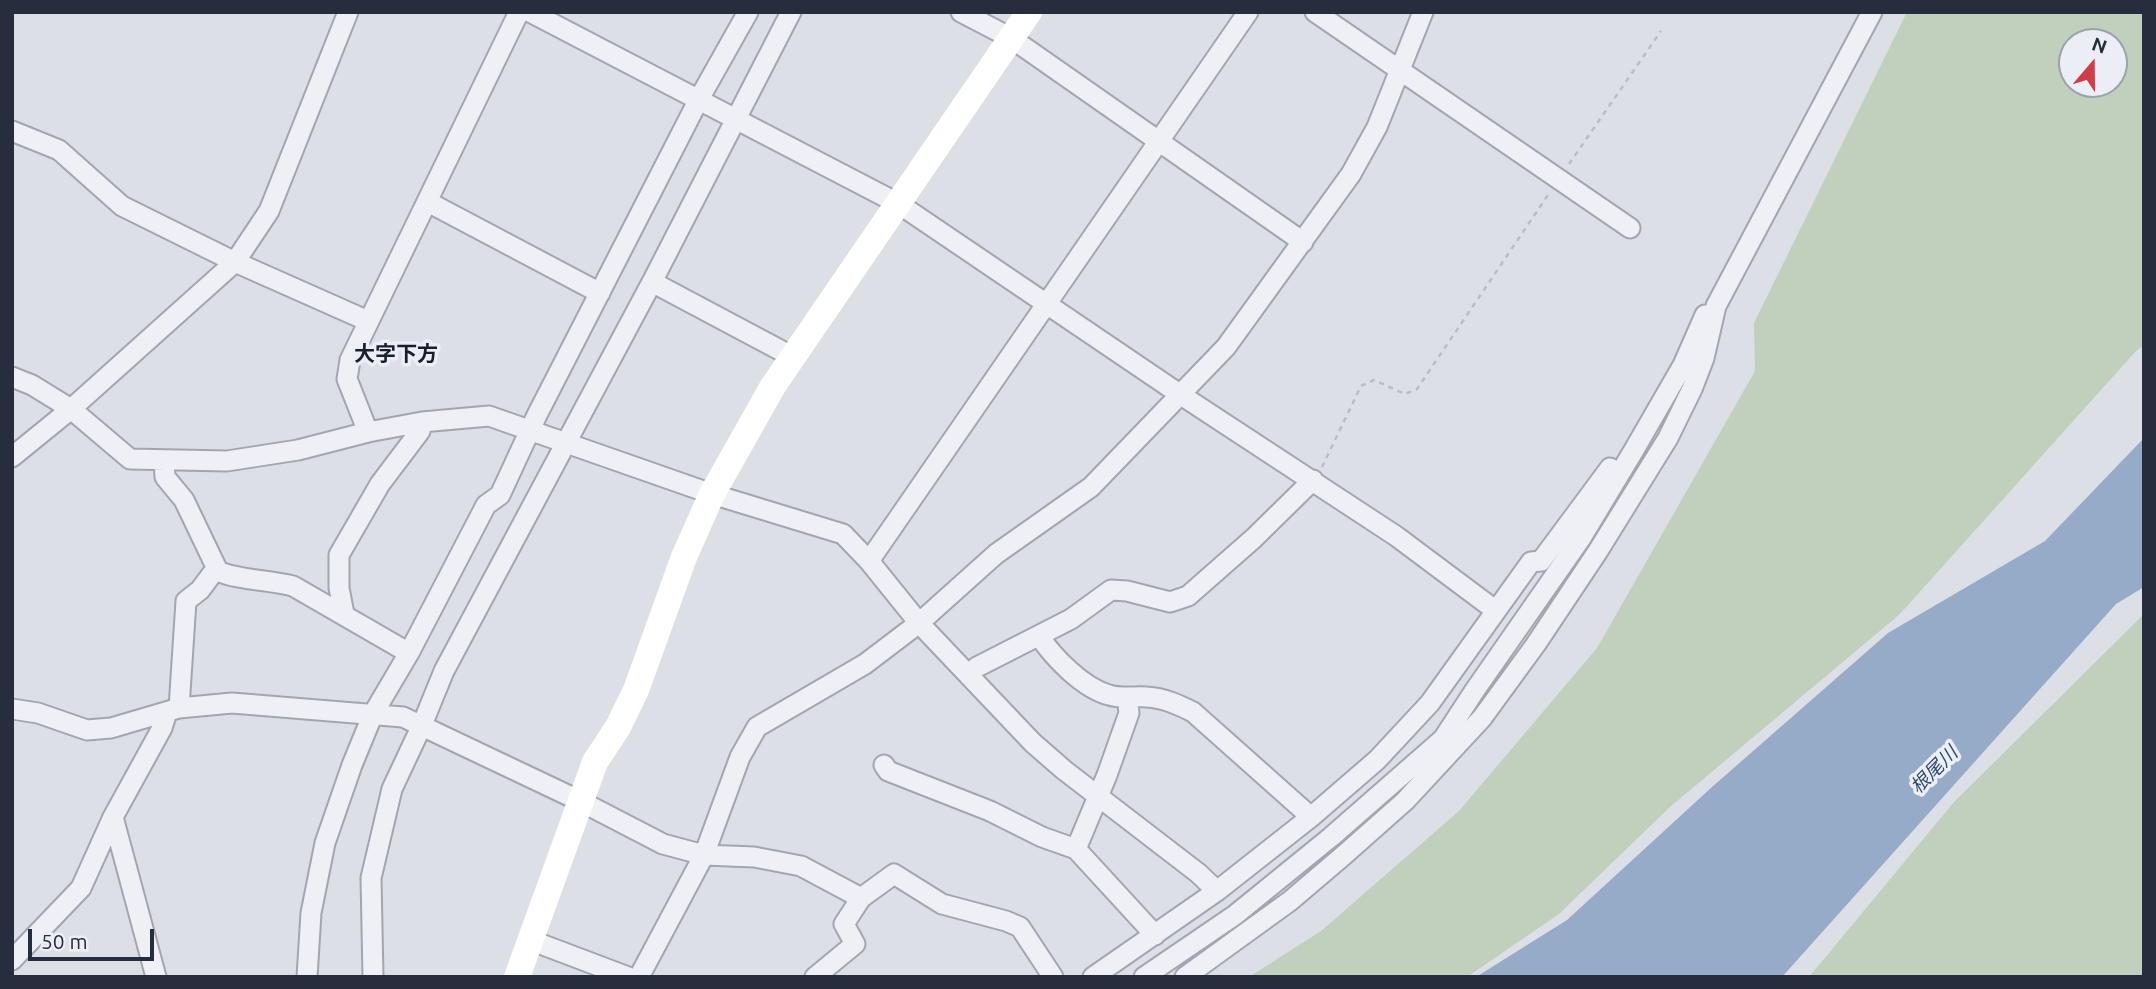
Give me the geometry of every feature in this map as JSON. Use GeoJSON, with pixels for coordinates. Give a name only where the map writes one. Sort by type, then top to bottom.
{"type":"FeatureCollection","features":[{"type":"Feature","properties":{"kind":"street"},"geometry":{"type":"LineString","coordinates":[[12,457],[71,409],[235,262],[268,211],[348,12]]}},
{"type":"Feature","properties":{"kind":"street"},"geometry":{"type":"LineString","coordinates":[[368,432],[347,379],[350,360],[519,12]]}},
{"type":"Feature","properties":{"kind":"street"},"geometry":{"type":"LineString","coordinates":[[530,12],[899,204],[1181,395],[1396,536],[1495,610]]}},
{"type":"Feature","properties":{"kind":"street"},"geometry":{"type":"LineString","coordinates":[[307,977],[311,913],[325,843],[373,714],[410,653],[486,505],[500,495],[537,415],[699,99],[748,12]]}},
{"type":"Feature","properties":{"kind":"street"},"geometry":{"type":"LineString","coordinates":[[373,977],[371,878],[392,789],[444,671],[652,282],[791,12]]}},
{"type":"Feature","properties":{"kind":"street"},"geometry":{"type":"LineString","coordinates":[[961,12],[1011,38],[1303,242]]}},
{"type":"Feature","properties":{"kind":"street"},"geometry":{"type":"LineString","coordinates":[[517,977],[595,762],[618,727],[636,690],[684,557],[712,494],[773,386],[1029,12]]}},
{"type":"Feature","properties":{"kind":"street"},"geometry":{"type":"LineString","coordinates":[[869,561],[1248,12]]}},
{"type":"Feature","properties":{"kind":"street"},"geometry":{"type":"LineString","coordinates":[[1315,12],[1630,228]]}},
{"type":"Feature","properties":{"kind":"street"},"geometry":{"type":"LineString","coordinates":[[639,977],[704,855],[740,757],[757,727],[865,664],[919,623],[996,554],[1091,487],[1226,347],[1351,174],[1377,127],[1423,12]]}},
{"type":"Feature","properties":{"kind":"street"},"geometry":{"type":"LineString","coordinates":[[1185,977],[1290,901],[1344,855],[1405,801],[1482,718],[1582,574],[1668,438],[1700,368],[1716,306],[1872,12]]}},
{"type":"Feature","properties":{"kind":"street"},"geometry":{"type":"LineString","coordinates":[[12,131],[59,150],[122,206],[235,262],[368,321]]}},
{"type":"Feature","properties":{"kind":"street"},"geometry":{"type":"LineString","coordinates":[[428,202],[600,293]]}},
{"type":"Feature","properties":{"kind":"street"},"geometry":{"type":"LineString","coordinates":[[652,282],[793,357]]}},
{"type":"Feature","properties":{"kind":"street"},"geometry":{"type":"LineString","coordinates":[[1143,977],[1246,906],[1384,792],[1443,739],[1581,538],[1683,365],[1706,312],[1716,306]]}},
{"type":"Feature","properties":{"kind":"street"},"geometry":{"type":"LineString","coordinates":[[12,377],[32,385],[71,409],[130,459],[227,461],[299,450],[368,432],[422,422],[489,416],[712,494],[843,534],[869,561],[919,623],[1033,743],[1198,873],[1217,891]]}},
{"type":"Feature","properties":{"kind":"street"},"geometry":{"type":"LineString","coordinates":[[344,614],[339,587],[339,555],[380,484],[420,431],[422,422]]}},
{"type":"Feature","properties":{"kind":"street"},"geometry":{"type":"LineString","coordinates":[[1093,977],[1217,891],[1311,817],[1377,760],[1430,703],[1531,562],[1541,561],[1621,454],[1634,450]]}},
{"type":"Feature","properties":{"kind":"street"},"geometry":{"type":"LineString","coordinates":[[164,461],[165,477],[184,500],[218,571],[225,575],[272,580],[293,586],[410,653]]}},
{"type":"Feature","properties":{"kind":"street"},"geometry":{"type":"LineString","coordinates":[[969,675],[977,667],[1071,618],[1111,590],[1127,591],[1170,602],[1188,596],[1254,538],[1313,480]]}},
{"type":"Feature","properties":{"kind":"street"},"geometry":{"type":"LineString","coordinates":[[12,960],[81,888],[113,817],[173,710],[186,601],[218,571]]}},
{"type":"Feature","properties":{"kind":"street"},"geometry":{"type":"LineString","coordinates":[[1040,636],[1055,658],[1089,685],[1108,695],[1149,697],[1174,703],[1193,712],[1311,817]]}},
{"type":"Feature","properties":{"kind":"street"},"geometry":{"type":"LineString","coordinates":[[1076,849],[1129,713],[1127,697]]}},
{"type":"Feature","properties":{"kind":"street"},"geometry":{"type":"LineString","coordinates":[[12,709],[38,713],[87,730],[111,728],[173,710],[232,703],[403,717],[580,801],[663,844],[704,855],[754,857],[801,866],[861,898]]}},
{"type":"Feature","properties":{"kind":"street"},"geometry":{"type":"LineString","coordinates":[[884,765],[888,771],[990,811],[1042,837],[1076,849],[1155,935]]}},
{"type":"Feature","properties":{"kind":"street"},"geometry":{"type":"LineString","coordinates":[[113,817],[156,977]]}},
{"type":"Feature","properties":{"kind":"street"},"geometry":{"type":"LineString","coordinates":[[815,977],[855,944],[844,924],[861,898],[894,874],[942,904],[1020,927],[1053,977]]}},
{"type":"Feature","properties":{"kind":"street"},"geometry":{"type":"LineString","coordinates":[[530,940],[628,977]]}},
{"type":"Feature","properties":{"kind":"path"},"geometry":{"type":"LineString","coordinates":[[1313,480],[1324,464],[1361,386],[1374,380],[1405,394],[1417,390],[1661,31]]}},
{"type":"Feature","properties":{"kind":"green space"},"geometry":{"type":"Polygon","coordinates":[[[1907,12],[2144,12],[2144,345],[1900,614],[1670,807],[1559,914],[1467,977],[1249,977],[1321,931],[1459,811],[1597,648],[1755,371],[1754,323],[1907,12]]]}},
{"type":"Feature","properties":{"kind":"green space"},"geometry":{"type":"Polygon","coordinates":[[[2144,614],[2144,977],[1809,977],[1954,802],[2144,614]]]}},
{"type":"Feature","properties":{"kind":"water","name":"根尾川"},"geometry":{"type":"Polygon","coordinates":[[[2144,438],[2144,587],[2116,604],[1782,977],[1476,977],[1567,920],[1712,787],[1888,633],[2045,541],[2144,438]]]}},
{"type":"Feature","properties":{"kind":"district","name":"大字下方"},"geometry":{"type":"Point","coordinates":[396,354]}}]}
